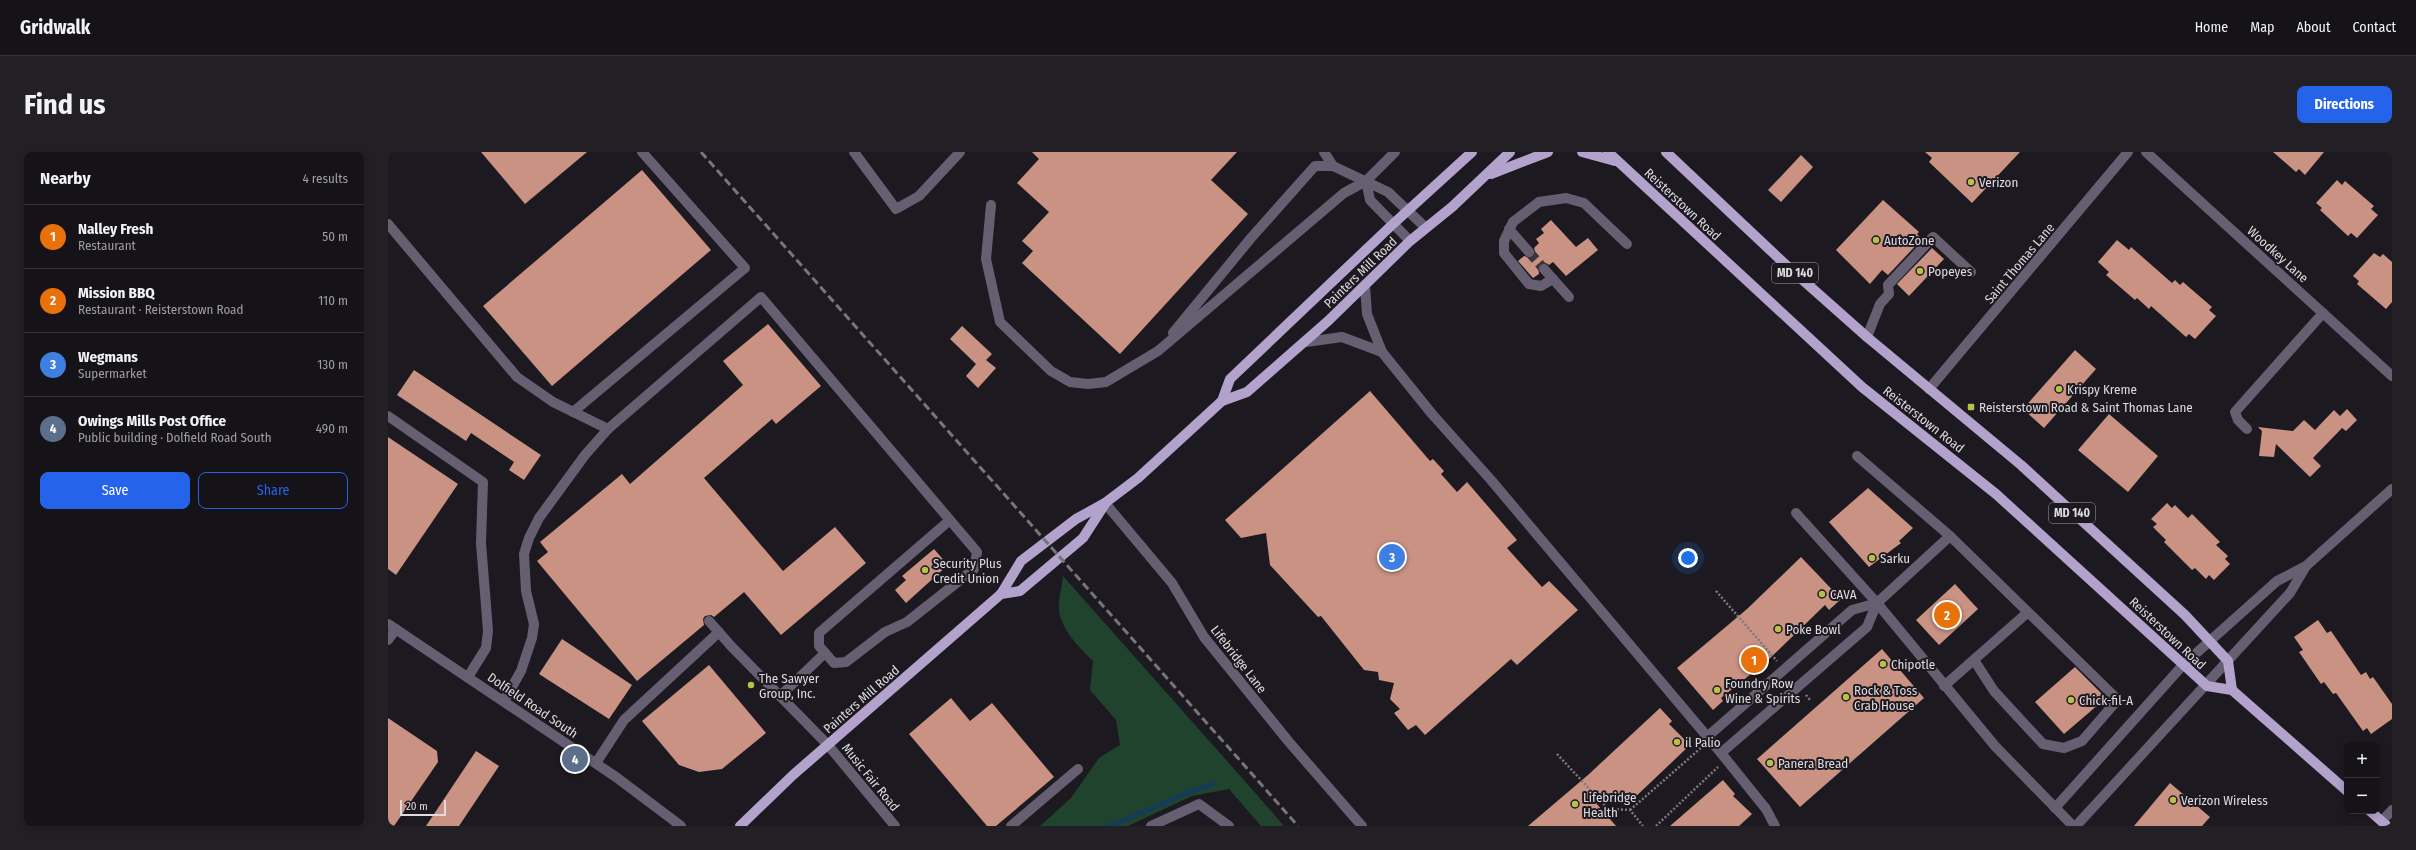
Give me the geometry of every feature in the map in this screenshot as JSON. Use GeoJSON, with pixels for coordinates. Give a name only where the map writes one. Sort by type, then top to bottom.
{"type":"FeatureCollection","features":[{"type":"Feature","properties":{"kind":"main road","name":"Painters Mill Road"},"geometry":{"type":"LineString","coordinates":[[1222,401],[1230,379],[1393,224],[1472,152]]}},
{"type":"Feature","properties":{"kind":"main road","name":"Painters Mill Road"},"geometry":{"type":"LineString","coordinates":[[740,826],[828,745],[1001,594],[1021,561],[1076,519],[1105,503],[1138,478],[1222,401],[1247,392],[1306,342],[1425,227],[1486,176],[1510,152]]}},
{"type":"Feature","properties":{"kind":"main road"},"geometry":{"type":"LineString","coordinates":[[1486,176],[1548,152]]}},
{"type":"Feature","properties":{"kind":"main road"},"geometry":{"type":"LineString","coordinates":[[1582,152],[1603,156],[1619,163]]}},
{"type":"Feature","properties":{"kind":"main road","name":"Reisterstown Road"},"geometry":{"type":"LineString","coordinates":[[1608,152],[1862,387],[1996,494],[2207,686],[2232,690],[2228,661],[2185,615],[2021,465],[1867,337],[1787,266],[1666,152]]}},
{"type":"Feature","properties":{"kind":"main road","name":"Painters Mill Road"},"geometry":{"type":"LineString","coordinates":[[1001,594],[1020,591],[1083,538],[1105,503]]}},
{"type":"Feature","properties":{"kind":"main road"},"geometry":{"type":"LineString","coordinates":[[2232,690],[2344,788]]}},
{"type":"Feature","properties":{"kind":"main road"},"geometry":{"type":"LineString","coordinates":[[2373,814],[2384,824]]}},
{"type":"Feature","properties":{"kind":"street"},"geometry":{"type":"LineString","coordinates":[[574,412],[745,268],[642,152]]}},
{"type":"Feature","properties":{"kind":"street"},"geometry":{"type":"LineString","coordinates":[[854,152],[896,210],[919,196],[960,152]]}},
{"type":"Feature","properties":{"kind":"street"},"geometry":{"type":"LineString","coordinates":[[1324,152],[1333,166]]}},
{"type":"Feature","properties":{"kind":"street"},"geometry":{"type":"LineString","coordinates":[[991,205],[986,259],[1000,322],[1051,371],[1070,382],[1106,382],[1158,351],[1344,192],[1366,181],[1395,152]]}},
{"type":"Feature","properties":{"kind":"street","name":"Saint Thomas Lane"},"geometry":{"type":"LineString","coordinates":[[1929,389],[2128,152]]}},
{"type":"Feature","properties":{"kind":"street","name":"Woodkey Lane"},"geometry":{"type":"LineString","coordinates":[[2146,152],[2392,376]]}},
{"type":"Feature","properties":{"kind":"street"},"geometry":{"type":"LineString","coordinates":[[1158,351],[1251,238],[1315,166],[1333,166],[1388,192],[1425,227]]}},
{"type":"Feature","properties":{"kind":"street"},"geometry":{"type":"LineString","coordinates":[[1366,181],[1370,200],[1410,241]]}},
{"type":"Feature","properties":{"kind":"street"},"geometry":{"type":"LineString","coordinates":[[1553,279],[1542,286],[1528,284],[1504,253],[1504,241],[1513,222],[1539,202],[1566,198],[1584,203],[1627,244]]}},
{"type":"Feature","properties":{"kind":"street"},"geometry":{"type":"LineString","coordinates":[[388,224],[517,377],[534,391],[608,429]]}},
{"type":"Feature","properties":{"kind":"street"},"geometry":{"type":"LineString","coordinates":[[1509,229],[1529,252]]}},
{"type":"Feature","properties":{"kind":"street"},"geometry":{"type":"LineString","coordinates":[[1867,337],[1880,304],[1889,294],[1888,285],[1933,237],[1971,272]]}},
{"type":"Feature","properties":{"kind":"street"},"geometry":{"type":"LineString","coordinates":[[1544,269],[1569,297]]}},
{"type":"Feature","properties":{"kind":"street"},"geometry":{"type":"LineString","coordinates":[[1365,286],[1367,314],[1382,352],[1432,414],[1491,480],[1723,756],[1766,809],[1775,826]]}},
{"type":"Feature","properties":{"kind":"street"},"geometry":{"type":"LineString","coordinates":[[504,701],[528,653],[534,624],[524,572],[524,554],[529,538],[540,518],[585,455],[608,429],[760,297],[950,520],[977,552],[974,569],[908,622],[885,632],[846,662],[834,663],[819,646],[819,633],[950,520]]}},
{"type":"Feature","properties":{"kind":"street"},"geometry":{"type":"LineString","coordinates":[[2247,429],[2238,420],[2236,412],[2323,313]]}},
{"type":"Feature","properties":{"kind":"street"},"geometry":{"type":"LineString","coordinates":[[1306,342],[1342,337],[1382,352]]}},
{"type":"Feature","properties":{"kind":"street"},"geometry":{"type":"LineString","coordinates":[[388,416],[483,482],[481,543],[488,631],[486,648],[468,677]]}},
{"type":"Feature","properties":{"kind":"street"},"geometry":{"type":"LineString","coordinates":[[1857,456],[1950,536],[2027,613],[2059,640],[2114,696],[2114,704],[2082,741],[2064,748],[2043,744],[1994,691],[1974,660]]}},
{"type":"Feature","properties":{"kind":"street"},"geometry":{"type":"LineString","coordinates":[[2055,808],[2183,665],[2277,581],[2306,566],[2392,489]]}},
{"type":"Feature","properties":{"kind":"street","name":"Lifebridge Lane"},"geometry":{"type":"LineString","coordinates":[[1105,503],[1172,583],[1204,638],[1289,742],[1362,826]]}},
{"type":"Feature","properties":{"kind":"street"},"geometry":{"type":"LineString","coordinates":[[1796,513],[1877,603],[1994,746],[2055,808],[2075,826],[2207,686],[2290,593],[2306,566]]}},
{"type":"Feature","properties":{"kind":"street"},"geometry":{"type":"LineString","coordinates":[[1723,756],[1867,628],[1877,603],[1950,536]]}},
{"type":"Feature","properties":{"kind":"street"},"geometry":{"type":"LineString","coordinates":[[1708,739],[1852,610],[1877,603]]}},
{"type":"Feature","properties":{"kind":"street"},"geometry":{"type":"LineString","coordinates":[[1944,686],[2027,613]]}},
{"type":"Feature","properties":{"kind":"street","name":"Music Fair Road"},"geometry":{"type":"LineString","coordinates":[[709,621],[828,745],[895,826]]}},
{"type":"Feature","properties":{"kind":"street"},"geometry":{"type":"LineString","coordinates":[[388,640],[392,626]]}},
{"type":"Feature","properties":{"kind":"street","name":"Dolfield Road South"},"geometry":{"type":"LineString","coordinates":[[392,626],[637,791],[681,826]]}},
{"type":"Feature","properties":{"kind":"street"},"geometry":{"type":"LineString","coordinates":[[596,763],[624,720],[719,632]]}},
{"type":"Feature","properties":{"kind":"street"},"geometry":{"type":"LineString","coordinates":[[780,696],[825,653]]}},
{"type":"Feature","properties":{"kind":"street"},"geometry":{"type":"LineString","coordinates":[[1011,826],[1078,769]]}},
{"type":"Feature","properties":{"kind":"street"},"geometry":{"type":"LineString","coordinates":[[1151,826],[1198,804],[1230,826]]}},
{"type":"Feature","properties":{"kind":"street"},"geometry":{"type":"LineString","coordinates":[[2384,824],[2392,810]]}},
{"type":"Feature","properties":{"kind":"path"},"geometry":{"type":"LineString","coordinates":[[1716,591],[1739,615],[1784,670]]}},
{"type":"Feature","properties":{"kind":"path"},"geometry":{"type":"LineString","coordinates":[[1799,687],[1810,700]]}},
{"type":"Feature","properties":{"kind":"path"},"geometry":{"type":"LineString","coordinates":[[1557,754],[1608,809],[1630,810],[1708,739]]}},
{"type":"Feature","properties":{"kind":"path"},"geometry":{"type":"LineString","coordinates":[[1656,826],[1723,756]]}},
{"type":"Feature","properties":{"kind":"path"},"geometry":{"type":"LineString","coordinates":[[1630,810],[1643,826]]}},
{"type":"Feature","properties":{"kind":"green space"},"geometry":{"type":"Polygon","coordinates":[[[1063,576],[1284,826],[1261,826],[1229,789],[1192,796],[1128,826],[1040,826],[1071,798],[1099,758],[1120,745],[1116,720],[1090,690],[1093,661],[1072,638],[1063,625],[1059,610],[1059,602],[1063,576]]]}},
{"type":"Feature","properties":{"kind":"building"},"geometry":{"type":"Polygon","coordinates":[[[481,152],[587,152],[525,204],[481,152]]]}},
{"type":"Feature","properties":{"kind":"building"},"geometry":{"type":"Polygon","coordinates":[[[1032,152],[1237,152],[1211,180],[1248,214],[1120,354],[1022,263],[1033,251],[1022,241],[1049,212],[1017,183],[1039,159],[1032,152]]]}},
{"type":"Feature","properties":{"kind":"building","name":"Verizon"},"geometry":{"type":"Polygon","coordinates":[[[1925,152],[2020,152],[1972,203],[1929,162],[1932,158],[1925,152]]]}},
{"type":"Feature","properties":{"kind":"building"},"geometry":{"type":"Polygon","coordinates":[[[2273,152],[2324,152],[2305,175],[2299,169],[2296,172],[2273,152]]]}},
{"type":"Feature","properties":{"kind":"building"},"geometry":{"type":"Polygon","coordinates":[[[1801,155],[1813,167],[1781,202],[1768,190],[1801,155]]]}},
{"type":"Feature","properties":{"kind":"building"},"geometry":{"type":"Polygon","coordinates":[[[642,170],[711,250],[552,386],[483,306],[642,170]]]}},
{"type":"Feature","properties":{"kind":"building"},"geometry":{"type":"Polygon","coordinates":[[[2337,180],[2342,185],[2345,181],[2374,206],[2371,209],[2378,215],[2357,238],[2351,233],[2348,236],[2320,210],[2322,208],[2316,203],[2337,180]]]}},
{"type":"Feature","properties":{"kind":"building","name":"AutoZone"},"geometry":{"type":"Polygon","coordinates":[[[1883,200],[1919,232],[1917,234],[1922,239],[1888,275],[1882,270],[1870,284],[1836,250],[1883,200]]]}},
{"type":"Feature","properties":{"kind":"building"},"geometry":{"type":"Polygon","coordinates":[[[1551,220],[1576,247],[1588,238],[1598,250],[1566,276],[1553,262],[1549,265],[1546,263],[1540,264],[1538,267],[1539,274],[1533,278],[1518,261],[1524,256],[1530,258],[1534,257],[1534,248],[1539,243],[1536,239],[1544,233],[1541,229],[1551,220]]]}},
{"type":"Feature","properties":{"kind":"building"},"geometry":{"type":"Polygon","coordinates":[[[2117,240],[2129,250],[2131,247],[2172,283],[2175,280],[2180,285],[2183,282],[2212,307],[2209,310],[2216,316],[2195,339],[2189,334],[2186,337],[2151,306],[2149,309],[2137,298],[2135,300],[2106,275],[2109,272],[2098,262],[2117,240]]]}},
{"type":"Feature","properties":{"kind":"building","name":"Popeyes"},"geometry":{"type":"Polygon","coordinates":[[[1932,248],[1944,259],[1909,296],[1897,284],[1932,248]]]}},
{"type":"Feature","properties":{"kind":"building"},"geometry":{"type":"Polygon","coordinates":[[[2374,253],[2380,257],[2383,254],[2392,262],[2392,302],[2386,309],[2357,284],[2359,281],[2353,276],[2374,253]]]}},
{"type":"Feature","properties":{"kind":"building"},"geometry":{"type":"Polygon","coordinates":[[[768,324],[821,386],[776,424],[772,419],[704,478],[783,571],[835,527],[866,563],[781,635],[744,592],[714,617],[711,615],[705,616],[703,619],[704,625],[637,681],[537,561],[548,552],[540,542],[622,474],[630,484],[743,385],[723,361],[768,324]]]}},
{"type":"Feature","properties":{"kind":"building"},"geometry":{"type":"Polygon","coordinates":[[[962,326],[992,354],[986,360],[996,368],[978,388],[966,376],[976,364],[950,339],[962,326]]]}},
{"type":"Feature","properties":{"kind":"building","name":"Krispy Kreme"},"geometry":{"type":"Polygon","coordinates":[[[2075,350],[2096,369],[2044,428],[2023,409],[2075,350]]]}},
{"type":"Feature","properties":{"kind":"building"},"geometry":{"type":"Polygon","coordinates":[[[414,370],[541,455],[524,480],[509,470],[514,462],[471,433],[466,441],[397,395],[414,370]]]}},
{"type":"Feature","properties":{"kind":"building"},"geometry":{"type":"Polygon","coordinates":[[[1370,391],[1430,461],[1433,459],[1444,471],[1441,474],[1457,492],[1467,482],[1517,540],[1507,548],[1542,587],[1549,581],[1578,610],[1517,665],[1511,659],[1425,735],[1416,725],[1408,730],[1394,713],[1400,709],[1390,699],[1394,683],[1379,680],[1378,672],[1364,670],[1321,616],[1318,617],[1270,565],[1266,533],[1241,538],[1225,520],[1370,391]]]}},
{"type":"Feature","properties":{"kind":"building"},"geometry":{"type":"Polygon","coordinates":[[[2347,409],[2357,420],[2346,431],[2342,428],[2313,458],[2321,466],[2310,477],[2276,444],[2274,457],[2259,456],[2262,431],[2258,427],[2293,431],[2304,420],[2315,430],[2334,410],[2340,416],[2347,409]]]}},
{"type":"Feature","properties":{"kind":"building"},"geometry":{"type":"Polygon","coordinates":[[[2109,414],[2158,456],[2128,492],[2078,450],[2109,414]]]}},
{"type":"Feature","properties":{"kind":"building"},"geometry":{"type":"Polygon","coordinates":[[[388,437],[458,484],[396,575],[388,569],[388,437]]]}},
{"type":"Feature","properties":{"kind":"building"},"geometry":{"type":"Polygon","coordinates":[[[1868,488],[1913,528],[1899,541],[1901,543],[1869,567],[1829,522],[1868,488]]]}},
{"type":"Feature","properties":{"kind":"building"},"geometry":{"type":"Polygon","coordinates":[[[2167,503],[2172,508],[2175,505],[2188,518],[2192,514],[2220,542],[2216,545],[2228,556],[2225,559],[2230,564],[2214,580],[2209,575],[2206,579],[2195,568],[2192,570],[2164,542],[2166,540],[2153,527],[2157,524],[2151,519],[2167,503]]]}},
{"type":"Feature","properties":{"kind":"building","name":"Security Plus Credit Union"},"geometry":{"type":"Polygon","coordinates":[[[934,549],[948,565],[906,603],[895,590],[906,580],[902,576],[934,549]]]}},
{"type":"Feature","properties":{"kind":"building"},"geometry":{"type":"Polygon","coordinates":[[[1801,557],[1841,599],[1829,610],[1825,605],[1766,662],[1721,698],[1723,701],[1713,710],[1677,668],[1747,609],[1801,557]]]}},
{"type":"Feature","properties":{"kind":"building"},"geometry":{"type":"Polygon","coordinates":[[[1955,584],[1978,609],[1939,645],[1916,620],[1955,584]]]}},
{"type":"Feature","properties":{"kind":"building"},"geometry":{"type":"Polygon","coordinates":[[[2318,620],[2327,633],[2331,631],[2361,675],[2366,672],[2370,679],[2373,677],[2392,704],[2392,719],[2371,734],[2367,728],[2363,731],[2336,693],[2333,694],[2324,682],[2321,684],[2299,652],[2303,650],[2294,637],[2318,620]]]}},
{"type":"Feature","properties":{"kind":"building"},"geometry":{"type":"Polygon","coordinates":[[[562,639],[632,685],[609,719],[539,674],[562,639]]]}},
{"type":"Feature","properties":{"kind":"building"},"geometry":{"type":"Polygon","coordinates":[[[1882,649],[1924,698],[1800,807],[1757,759],[1882,649]]]}},
{"type":"Feature","properties":{"kind":"building"},"geometry":{"type":"Polygon","coordinates":[[[709,665],[766,733],[722,769],[699,772],[679,765],[642,721],[709,665]]]}},
{"type":"Feature","properties":{"kind":"building","name":"Chick-fil-A"},"geometry":{"type":"Polygon","coordinates":[[[2075,667],[2106,698],[2064,734],[2035,702],[2075,667]]]}},
{"type":"Feature","properties":{"kind":"building"},"geometry":{"type":"Polygon","coordinates":[[[951,698],[970,721],[992,703],[1054,777],[996,826],[987,826],[909,734],[951,698]]]}},
{"type":"Feature","properties":{"kind":"building"},"geometry":{"type":"Polygon","coordinates":[[[1660,708],[1672,721],[1669,724],[1690,745],[1630,802],[1589,795],[1616,826],[1528,826],[1588,775],[1660,708]]]}},
{"type":"Feature","properties":{"kind":"building"},"geometry":{"type":"Polygon","coordinates":[[[388,718],[437,751],[438,762],[394,826],[388,826],[388,718]]]}},
{"type":"Feature","properties":{"kind":"building"},"geometry":{"type":"Polygon","coordinates":[[[476,751],[499,766],[459,826],[426,826],[476,751]]]}},
{"type":"Feature","properties":{"kind":"building"},"geometry":{"type":"Polygon","coordinates":[[[1723,780],[1735,794],[1733,796],[1752,814],[1739,826],[1670,826],[1723,780]]]}},
{"type":"Feature","properties":{"kind":"building","name":"Verizon Wireless"},"geometry":{"type":"Polygon","coordinates":[[[2170,783],[2210,817],[2202,826],[2134,826],[2170,783]]]}},
{"type":"Feature","properties":{"kind":"waterway"},"geometry":{"type":"LineString","coordinates":[[1107,826],[1199,788],[1213,784]]}},
{"type":"Feature","properties":{"kind":"tunnel"},"geometry":{"type":"LineString","coordinates":[[1529,252],[1544,269]]}},
{"type":"Feature","properties":{"kind":"railway"},"geometry":{"type":"LineString","coordinates":[[701,152],[1298,826]]}},
{"type":"Feature","properties":{"kind":"place","name":"Verizon"},"geometry":{"type":"Point","coordinates":[1971,182]}},
{"type":"Feature","properties":{"kind":"place","name":"AutoZone"},"geometry":{"type":"Point","coordinates":[1876,240]}},
{"type":"Feature","properties":{"kind":"place","name":"Popeyes"},"geometry":{"type":"Point","coordinates":[1920,271]}},
{"type":"Feature","properties":{"kind":"place","name":"Krispy Kreme"},"geometry":{"type":"Point","coordinates":[2059,389]}},
{"type":"Feature","properties":{"kind":"place","name":"Reisterstown Road & Saint Thomas Lane"},"geometry":{"type":"Point","coordinates":[1971,407]}},
{"type":"Feature","properties":{"kind":"place","name":"Wegmans"},"geometry":{"type":"Point","coordinates":[1392,557]}},
{"type":"Feature","properties":{"kind":"place","name":"Sarku"},"geometry":{"type":"Point","coordinates":[1872,558]}},
{"type":"Feature","properties":{"kind":"place","name":"Security Plus Credit Union"},"geometry":{"type":"Point","coordinates":[925,570]}},
{"type":"Feature","properties":{"kind":"place","name":"CAVA"},"geometry":{"type":"Point","coordinates":[1822,594]}},
{"type":"Feature","properties":{"kind":"place","name":"Mission BBQ"},"geometry":{"type":"Point","coordinates":[1947,615]}},
{"type":"Feature","properties":{"kind":"place","name":"Poke Bowl"},"geometry":{"type":"Point","coordinates":[1778,629]}},
{"type":"Feature","properties":{"kind":"place","name":"Nalley Fresh"},"geometry":{"type":"Point","coordinates":[1754,660]}},
{"type":"Feature","properties":{"kind":"place","name":"Chipotle"},"geometry":{"type":"Point","coordinates":[1883,664]}},
{"type":"Feature","properties":{"kind":"place","name":"The Sawyer Group, Inc."},"geometry":{"type":"Point","coordinates":[751,685]}},
{"type":"Feature","properties":{"kind":"place","name":"Foundry Row Wine & Spirits"},"geometry":{"type":"Point","coordinates":[1717,690]}},
{"type":"Feature","properties":{"kind":"place","name":"Rock & Toss Crab House"},"geometry":{"type":"Point","coordinates":[1846,697]}},
{"type":"Feature","properties":{"kind":"place","name":"Chick-fil-A"},"geometry":{"type":"Point","coordinates":[2071,700]}},
{"type":"Feature","properties":{"kind":"place","name":"il Palio"},"geometry":{"type":"Point","coordinates":[1677,742]}},
{"type":"Feature","properties":{"kind":"place","name":"Owings Mills Post Office"},"geometry":{"type":"Point","coordinates":[575,759]}},
{"type":"Feature","properties":{"kind":"place","name":"Panera Bread"},"geometry":{"type":"Point","coordinates":[1770,763]}},
{"type":"Feature","properties":{"kind":"place","name":"Verizon Wireless"},"geometry":{"type":"Point","coordinates":[2173,800]}},
{"type":"Feature","properties":{"kind":"place","name":"Lifebridge Health"},"geometry":{"type":"Point","coordinates":[1575,804]}}]}
